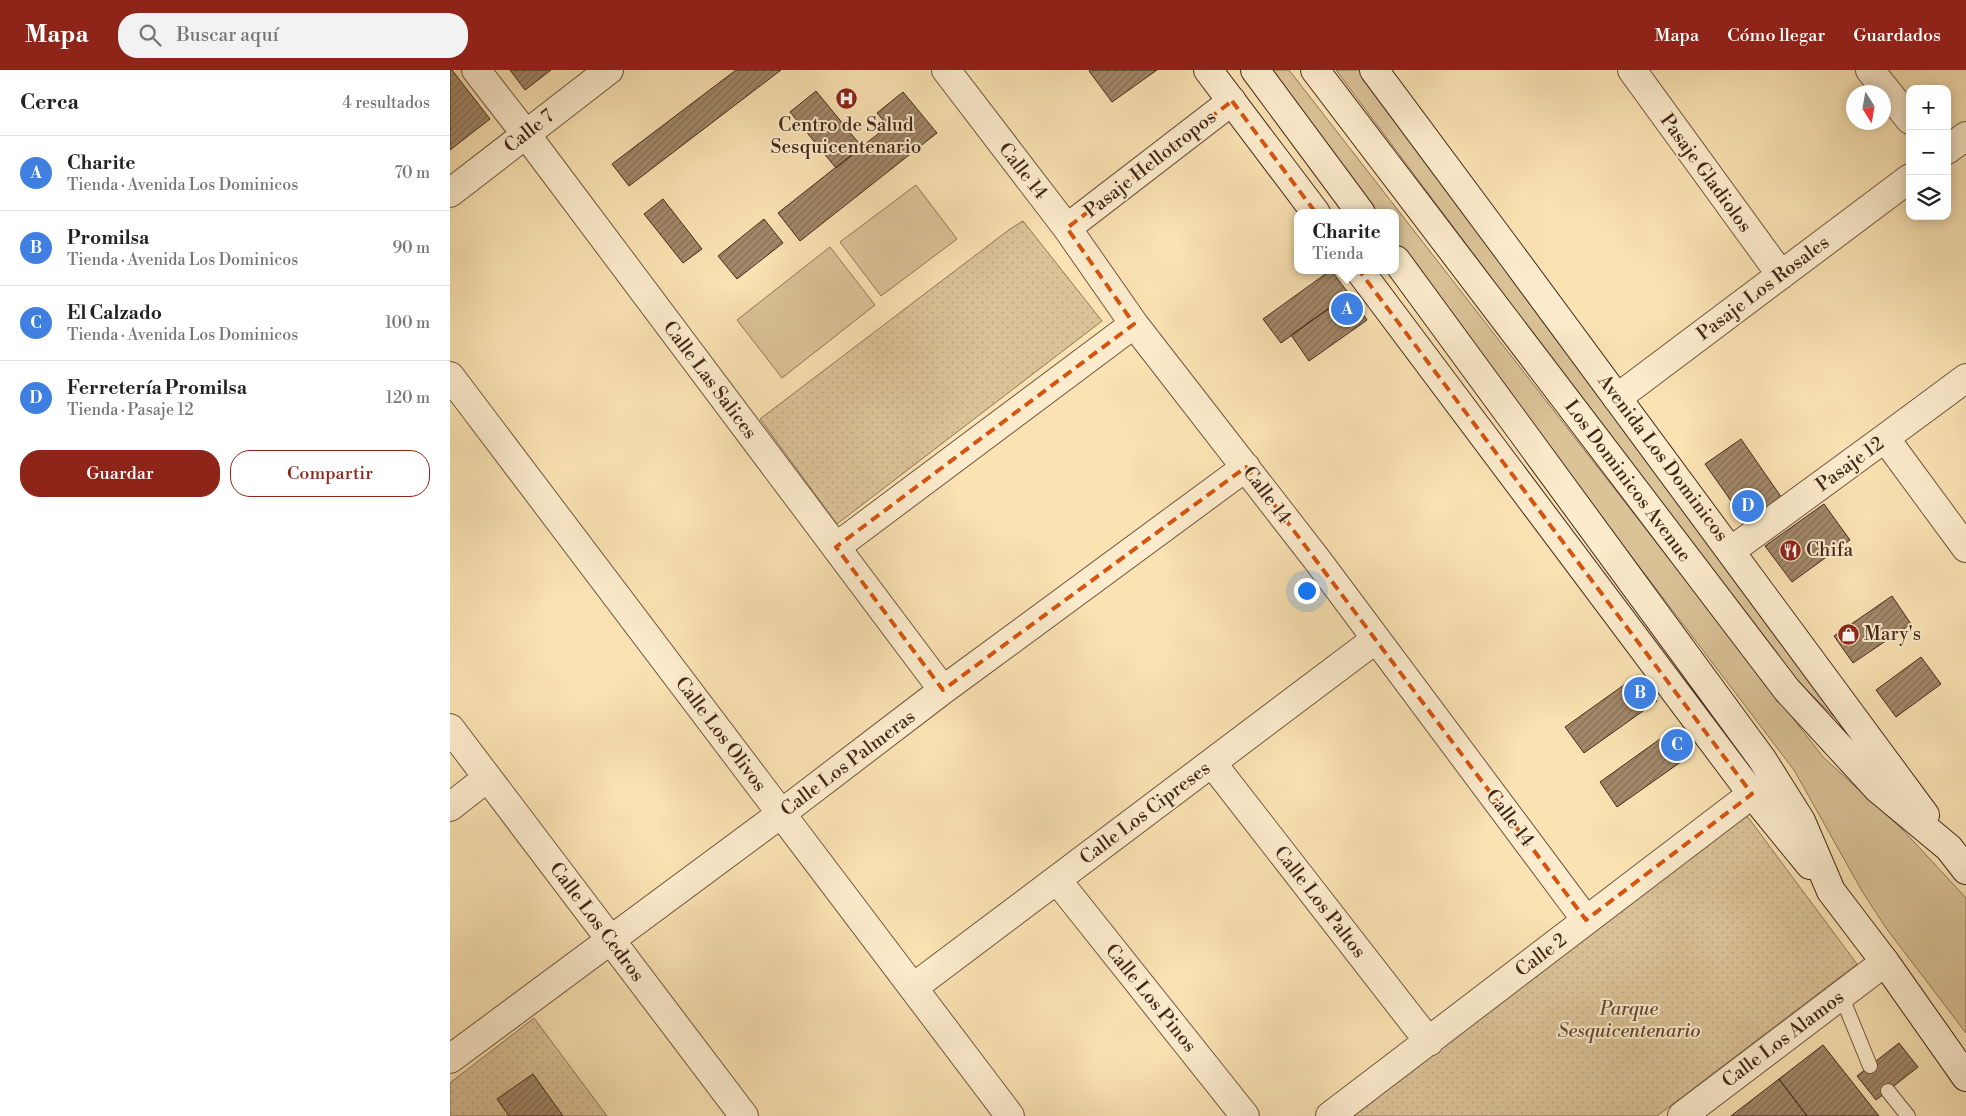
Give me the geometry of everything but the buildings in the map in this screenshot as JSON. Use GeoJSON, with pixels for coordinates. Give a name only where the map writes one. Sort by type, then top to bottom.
{"type":"FeatureCollection","features":[{"type":"Feature","properties":{"kind":"street","name":"Calle Las Salices"},"geometry":{"type":"LineString","coordinates":[[476,70],[526,133],[943,690]]}},
{"type":"Feature","properties":{"kind":"street","name":"Calle 7"},"geometry":{"type":"LineString","coordinates":[[450,193],[609,70]]}},
{"type":"Feature","properties":{"kind":"street","name":"Calle 14"},"geometry":{"type":"LineString","coordinates":[[946,70],[1067,228],[1134,324],[1246,467],[1586,920]]}},
{"type":"Feature","properties":{"kind":"street"},"geometry":{"type":"LineString","coordinates":[[1208,70],[1313,209]]}},
{"type":"Feature","properties":{"kind":"street"},"geometry":{"type":"LineString","coordinates":[[1255,70],[1358,209]]}},
{"type":"Feature","properties":{"kind":"street","name":"Los Dominicos Avenue"},"geometry":{"type":"LineString","coordinates":[[1315,70],[1787,690],[1878,790],[1949,848],[1966,870]]}},
{"type":"Feature","properties":{"kind":"street","name":"Avenida Los Dominicos"},"geometry":{"type":"LineString","coordinates":[[1374,70],[1732,550],[1949,848]]}},
{"type":"Feature","properties":{"kind":"street","name":"Pasaje Gladiolos"},"geometry":{"type":"LineString","coordinates":[[1632,70],[1781,275]]}},
{"type":"Feature","properties":{"kind":"street"},"geometry":{"type":"LineString","coordinates":[[1870,70],[1906,115]]}},
{"type":"Feature","properties":{"kind":"street","name":"Pasaje Hellotropos"},"geometry":{"type":"LineString","coordinates":[[1067,228],[1232,100]]}},
{"type":"Feature","properties":{"kind":"street"},"geometry":{"type":"LineString","coordinates":[[1951,147],[1966,136]]}},
{"type":"Feature","properties":{"kind":"street","name":"Pasaje Los Rosales"},"geometry":{"type":"LineString","coordinates":[[1617,398],[1906,181]]}},
{"type":"Feature","properties":{"kind":"street"},"geometry":{"type":"LineString","coordinates":[[1399,264],[1762,759],[1801,821],[1831,891]]}},
{"type":"Feature","properties":{"kind":"street"},"geometry":{"type":"LineString","coordinates":[[1362,274],[1752,794],[1831,891],[1885,962],[1966,1077]]}},
{"type":"Feature","properties":{"kind":"street"},"geometry":{"type":"LineString","coordinates":[[836,547],[1134,324]]}},
{"type":"Feature","properties":{"kind":"street","name":"Calle Los Olivos"},"geometry":{"type":"LineString","coordinates":[[450,376],[1010,1116]]}},
{"type":"Feature","properties":{"kind":"street","name":"Pasaje 12"},"geometry":{"type":"LineString","coordinates":[[1732,550],[1966,378]]}},
{"type":"Feature","properties":{"kind":"street"},"geometry":{"type":"LineString","coordinates":[[1886,438],[1966,548]]}},
{"type":"Feature","properties":{"kind":"street","name":"Calle Los Palmeras"},"geometry":{"type":"LineString","coordinates":[[450,1059],[782,813],[943,690],[1246,467]]}},
{"type":"Feature","properties":{"kind":"street","name":"Calle Los Cipreses"},"geometry":{"type":"LineString","coordinates":[[914,987],[1376,640]]}},
{"type":"Feature","properties":{"kind":"street","name":"Calle Los Cedros"},"geometry":{"type":"LineString","coordinates":[[450,728],[744,1116]]}},
{"type":"Feature","properties":{"kind":"street","name":"Calle Los Paltos"},"geometry":{"type":"LineString","coordinates":[[1212,763],[1429,1042]]}},
{"type":"Feature","properties":{"kind":"street"},"geometry":{"type":"LineString","coordinates":[[450,806],[488,778]]}},
{"type":"Feature","properties":{"kind":"street","name":"Calle 2"},"geometry":{"type":"LineString","coordinates":[[1330,1116],[1752,794]]}},
{"type":"Feature","properties":{"kind":"street","name":"Calle Los Pinos"},"geometry":{"type":"LineString","coordinates":[[1057,880],[1246,1116]]}},
{"type":"Feature","properties":{"kind":"street","name":"Calle Los Alamos"},"geometry":{"type":"LineString","coordinates":[[1682,1116],[1885,962]]}},
{"type":"Feature","properties":{"kind":"lane"},"geometry":{"type":"LineString","coordinates":[[1842,996],[1870,1066]]}},
{"type":"Feature","properties":{"kind":"lane"},"geometry":{"type":"LineString","coordinates":[[1888,1091],[1908,1116]]}},
{"type":"Feature","properties":{"kind":"highlighted area"},"geometry":{"type":"Polygon","coordinates":[[[1232,101],[1752,794],[1586,920],[1246,467],[943,690],[836,547],[1134,324],[1067,228],[1232,101]]]}},
{"type":"Feature","properties":{"kind":"green space"},"geometry":{"type":"Polygon","coordinates":[[[1262,70],[1289,70],[1397,209],[1367,209],[1262,70]]]}},
{"type":"Feature","properties":{"kind":"green space"},"geometry":{"type":"Polygon","coordinates":[[[1336,70],[1360,70],[1858,741],[1778,661],[1336,70]]]}},
{"type":"Feature","properties":{"kind":"green space"},"geometry":{"type":"Polygon","coordinates":[[[916,185],[957,239],[881,296],[840,242],[916,185]]]}},
{"type":"Feature","properties":{"kind":"green space"},"geometry":{"type":"Polygon","coordinates":[[[1399,212],[1823,757],[1902,829],[1966,898],[1966,1033],[1886,928],[1862,891],[1794,770],[1399,251],[1399,212]]]}},
{"type":"Feature","properties":{"kind":"green space"},"geometry":{"type":"Polygon","coordinates":[[[1023,221],[1102,321],[837,524],[760,419],[1023,221]]]}},
{"type":"Feature","properties":{"kind":"green space"},"geometry":{"type":"Polygon","coordinates":[[[830,247],[875,305],[782,378],[737,320],[830,247]]]}},
{"type":"Feature","properties":{"kind":"green space","name":"Parque Sesquicentenario"},"geometry":{"type":"Polygon","coordinates":[[[1747,816],[1857,964],[1657,1116],[1346,1116],[1747,816]]]}},
{"type":"Feature","properties":{"kind":"green space"},"geometry":{"type":"Polygon","coordinates":[[[534,1018],[607,1116],[450,1116],[450,1083],[534,1018]]]}},
{"type":"Feature","properties":{"kind":"place","name":"Centro de Salud Sesquicentenario"},"geometry":{"type":"Point","coordinates":[846,99]}},
{"type":"Feature","properties":{"kind":"place","name":"Charite"},"geometry":{"type":"Point","coordinates":[1347,309]}},
{"type":"Feature","properties":{"kind":"place","name":"Ferretería Promilsa"},"geometry":{"type":"Point","coordinates":[1748,506]}},
{"type":"Feature","properties":{"kind":"place","name":"Chifa"},"geometry":{"type":"Point","coordinates":[1790,550]}},
{"type":"Feature","properties":{"kind":"place","name":"Mary's"},"geometry":{"type":"Point","coordinates":[1848,634]}},
{"type":"Feature","properties":{"kind":"place","name":"Promilsa"},"geometry":{"type":"Point","coordinates":[1640,693]}},
{"type":"Feature","properties":{"kind":"place","name":"El Calzado"},"geometry":{"type":"Point","coordinates":[1677,745]}}]}
